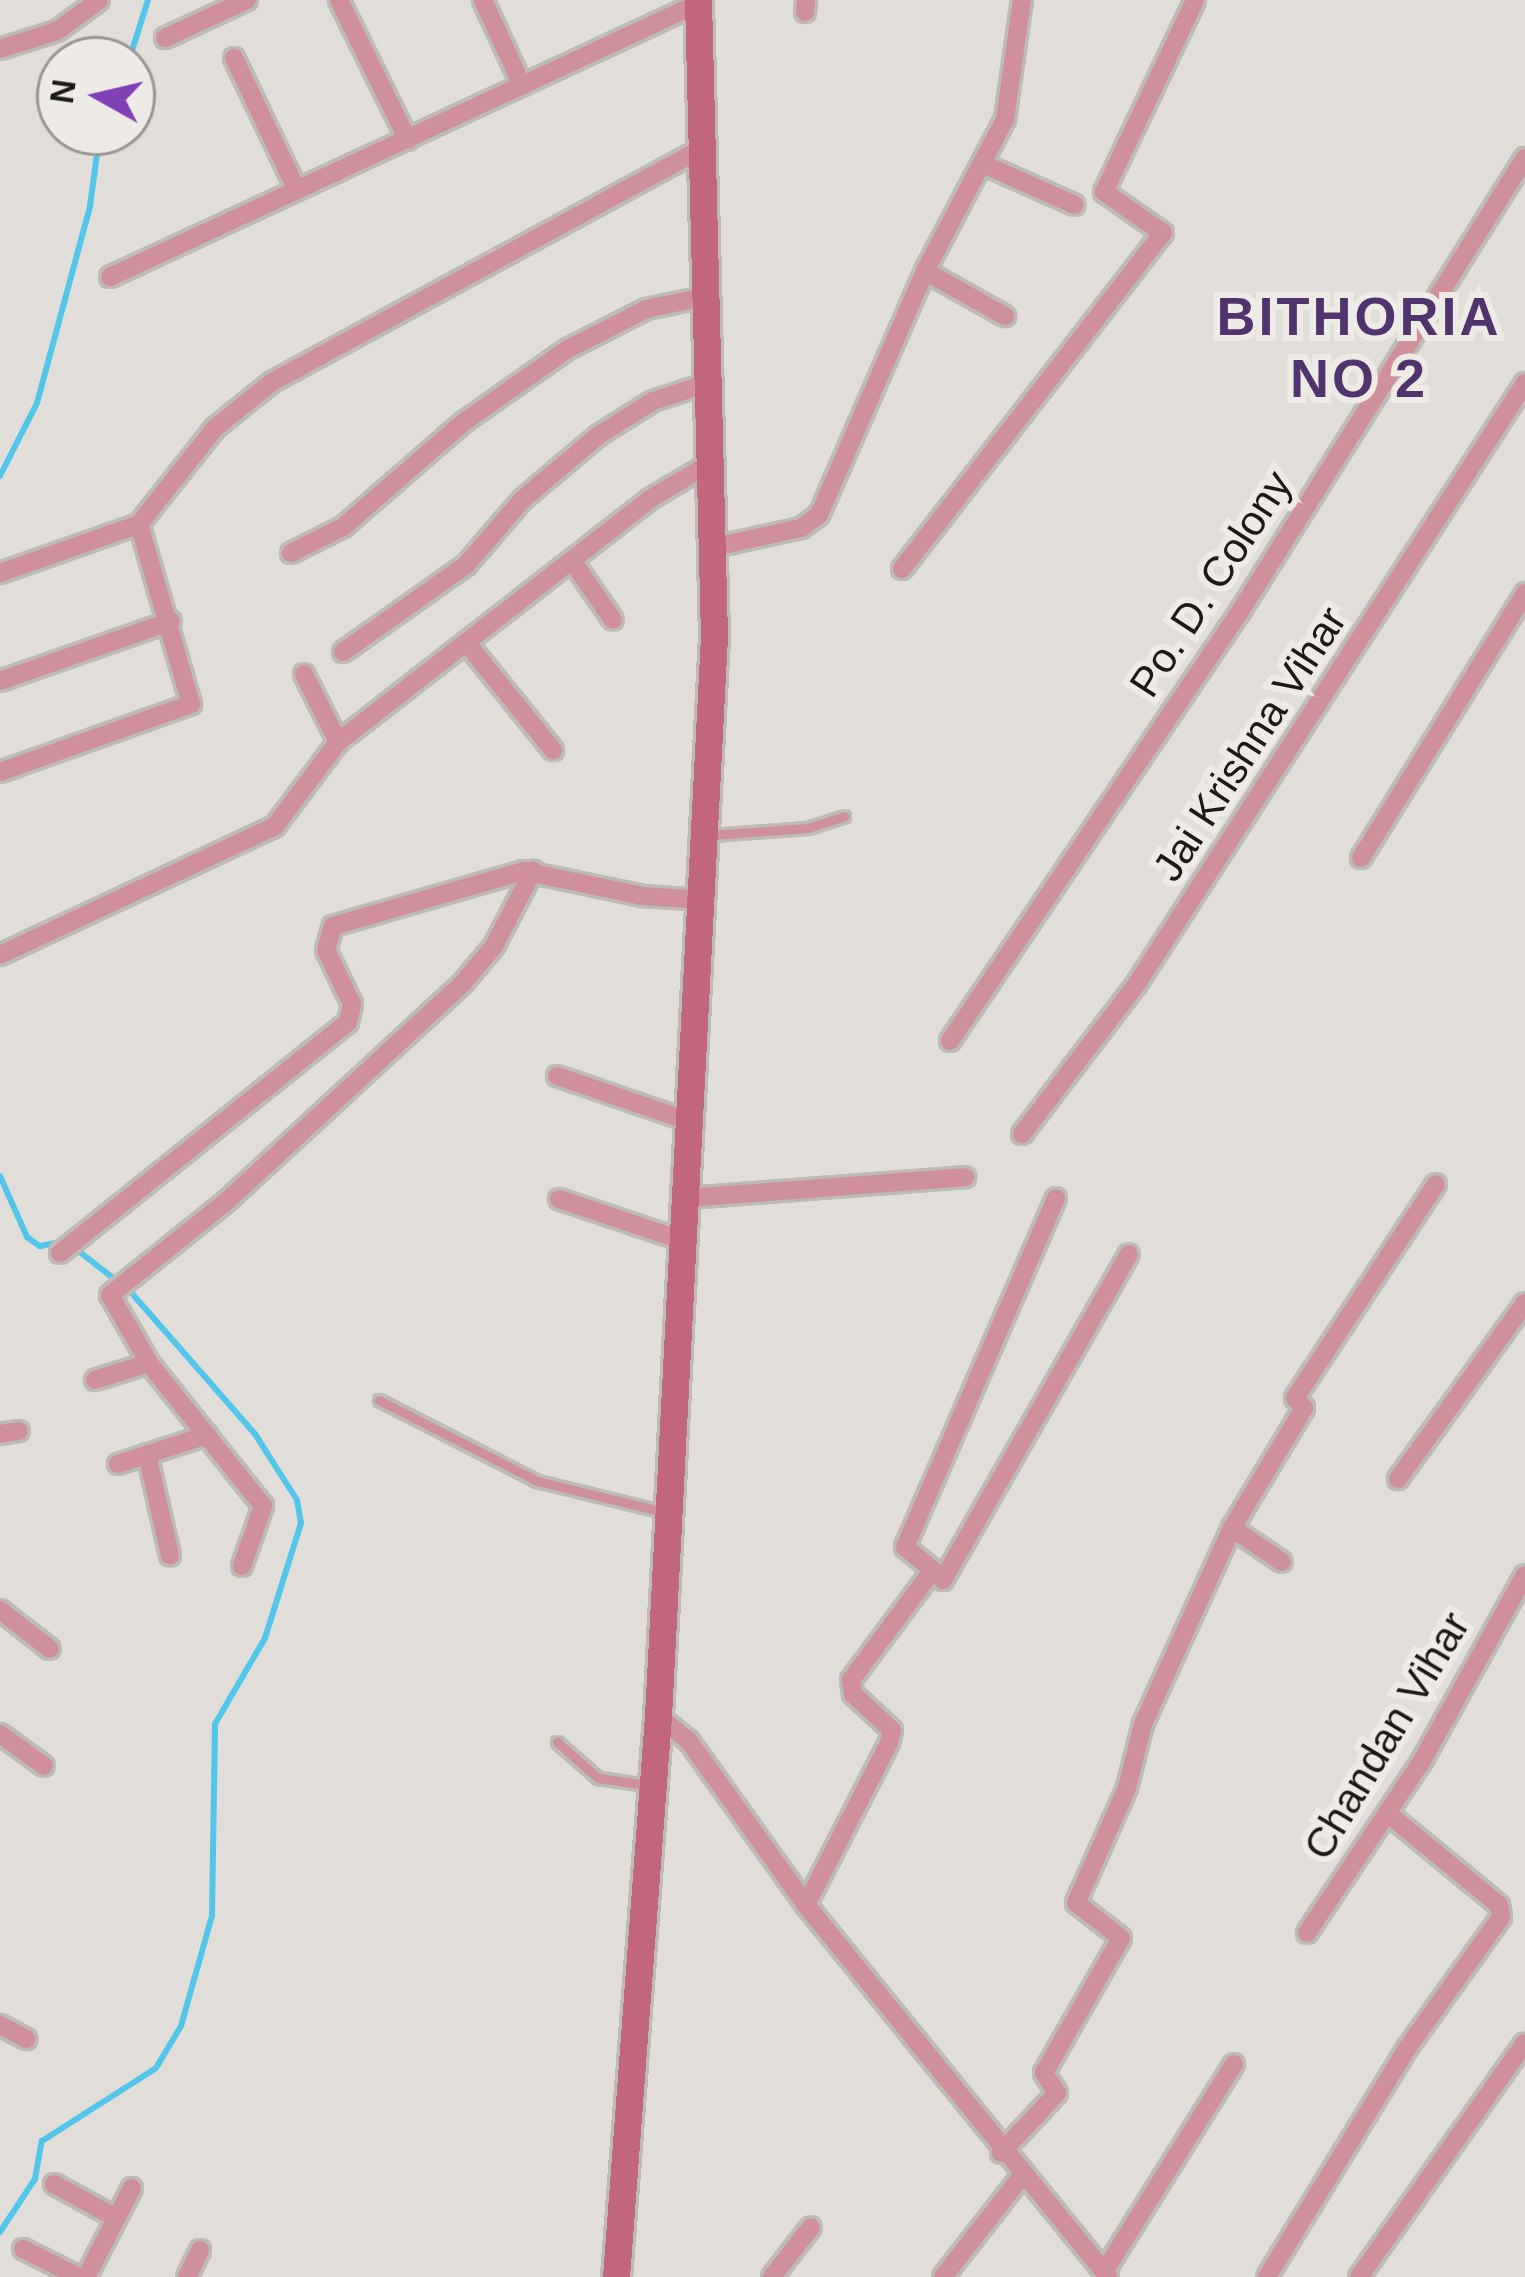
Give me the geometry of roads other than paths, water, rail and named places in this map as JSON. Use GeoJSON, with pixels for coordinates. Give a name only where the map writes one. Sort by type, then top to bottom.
{"type":"FeatureCollection","features":[{"type":"Feature","properties":{"kind":"street"},"geometry":{"type":"LineString","coordinates":[[0,49],[57,31],[99,0]]}},
{"type":"Feature","properties":{"kind":"street"},"geometry":{"type":"LineString","coordinates":[[164,38],[247,0]]}},
{"type":"Feature","properties":{"kind":"street"},"geometry":{"type":"LineString","coordinates":[[339,0],[408,140]]}},
{"type":"Feature","properties":{"kind":"street"},"geometry":{"type":"LineString","coordinates":[[482,0],[522,85]]}},
{"type":"Feature","properties":{"kind":"street"},"geometry":{"type":"LineString","coordinates":[[714,547],[801,528],[819,515],[926,271],[985,165],[1009,108],[1022,0]]}},
{"type":"Feature","properties":{"kind":"street"},"geometry":{"type":"LineString","coordinates":[[902,568],[1162,232],[1104,192],[1195,0]]}},
{"type":"Feature","properties":{"kind":"street"},"geometry":{"type":"LineString","coordinates":[[110,277],[698,2],[714,461],[705,835],[658,1715],[616,2277]]}},
{"type":"Feature","properties":{"kind":"street"},"geometry":{"type":"LineString","coordinates":[[234,58],[297,190]]}},
{"type":"Feature","properties":{"kind":"street"},"geometry":{"type":"LineString","coordinates":[[0,573],[139,524],[215,428],[272,382],[704,147]]}},
{"type":"Feature","properties":{"kind":"street","name":"Po. D. Colony"},"geometry":{"type":"LineString","coordinates":[[950,1042],[1241,610],[1525,158]]}},
{"type":"Feature","properties":{"kind":"street"},"geometry":{"type":"LineString","coordinates":[[985,165],[1076,205]]}},
{"type":"Feature","properties":{"kind":"street"},"geometry":{"type":"LineString","coordinates":[[926,271],[1005,316]]}},
{"type":"Feature","properties":{"kind":"street"},"geometry":{"type":"LineString","coordinates":[[291,553],[343,527],[464,422],[568,349],[646,309],[709,296]]}},
{"type":"Feature","properties":{"kind":"street"},"geometry":{"type":"LineString","coordinates":[[343,652],[466,565],[524,499],[599,435],[653,401],[711,382]]}},
{"type":"Feature","properties":{"kind":"street","name":"Jai Krishna Vihar"},"geometry":{"type":"LineString","coordinates":[[1022,1134],[1136,985],[1525,383]]}},
{"type":"Feature","properties":{"kind":"street"},"geometry":{"type":"LineString","coordinates":[[0,955],[275,826],[338,742],[469,646],[572,562],[714,461]]}},
{"type":"Feature","properties":{"kind":"street"},"geometry":{"type":"LineString","coordinates":[[0,772],[183,712],[193,692],[139,524]]}},
{"type":"Feature","properties":{"kind":"street"},"geometry":{"type":"LineString","coordinates":[[572,562],[613,620]]}},
{"type":"Feature","properties":{"kind":"street"},"geometry":{"type":"LineString","coordinates":[[1361,858],[1525,593]]}},
{"type":"Feature","properties":{"kind":"street"},"geometry":{"type":"LineString","coordinates":[[0,681],[171,621]]}},
{"type":"Feature","properties":{"kind":"street"},"geometry":{"type":"LineString","coordinates":[[469,646],[553,750]]}},
{"type":"Feature","properties":{"kind":"street"},"geometry":{"type":"LineString","coordinates":[[304,674],[338,742]]}},
{"type":"Feature","properties":{"kind":"street"},"geometry":{"type":"LineString","coordinates":[[60,1253],[75,1235],[348,1022],[352,1004],[326,950],[333,926],[533,871],[643,896],[702,900]]}},
{"type":"Feature","properties":{"kind":"street"},"geometry":{"type":"LineString","coordinates":[[242,1566],[263,1506],[149,1363],[110,1295],[463,983],[494,946],[533,871]]}},
{"type":"Feature","properties":{"kind":"street"},"geometry":{"type":"LineString","coordinates":[[557,1076],[691,1122]]}},
{"type":"Feature","properties":{"kind":"street"},"geometry":{"type":"LineString","coordinates":[[687,1198],[964,1177]]}},
{"type":"Feature","properties":{"kind":"street"},"geometry":{"type":"LineString","coordinates":[[1001,2152],[1057,2093],[1044,2072],[1121,1938],[1076,1903],[1126,1788],[1143,1724],[1232,1528],[1304,1408],[1295,1398],[1436,1184]]}},
{"type":"Feature","properties":{"kind":"street"},"geometry":{"type":"LineString","coordinates":[[1056,1198],[905,1547],[943,1580],[1129,1254]]}},
{"type":"Feature","properties":{"kind":"street"},"geometry":{"type":"LineString","coordinates":[[559,1199],[684,1241]]}},
{"type":"Feature","properties":{"kind":"street"},"geometry":{"type":"LineString","coordinates":[[1398,1479],[1525,1304]]}},
{"type":"Feature","properties":{"kind":"street"},"geometry":{"type":"LineString","coordinates":[[95,1380],[149,1363]]}},
{"type":"Feature","properties":{"kind":"street"},"geometry":{"type":"LineString","coordinates":[[118,1464],[207,1435]]}},
{"type":"Feature","properties":{"kind":"street"},"geometry":{"type":"LineString","coordinates":[[147,1454],[170,1555]]}},
{"type":"Feature","properties":{"kind":"street"},"geometry":{"type":"LineString","coordinates":[[1232,1528],[1282,1562]]}},
{"type":"Feature","properties":{"kind":"street"},"geometry":{"type":"LineString","coordinates":[[806,1905],[892,1730],[853,1694],[851,1680],[933,1570]]}},
{"type":"Feature","properties":{"kind":"street","name":"Chandan Vihar"},"geometry":{"type":"LineString","coordinates":[[1306,1933],[1387,1814],[1525,1575]]}},
{"type":"Feature","properties":{"kind":"street"},"geometry":{"type":"LineString","coordinates":[[0,1610],[50,1649]]}},
{"type":"Feature","properties":{"kind":"street"},"geometry":{"type":"LineString","coordinates":[[658,1715],[688,1741],[806,1905],[1001,2152],[1106,2274],[1234,2064]]}},
{"type":"Feature","properties":{"kind":"street"},"geometry":{"type":"LineString","coordinates":[[0,1733],[44,1766]]}},
{"type":"Feature","properties":{"kind":"street"},"geometry":{"type":"LineString","coordinates":[[1267,2277],[1408,2047],[1501,1917],[1499,1905],[1387,1814]]}},
{"type":"Feature","properties":{"kind":"street"},"geometry":{"type":"LineString","coordinates":[[0,2025],[26,2039]]}},
{"type":"Feature","properties":{"kind":"street"},"geometry":{"type":"LineString","coordinates":[[1359,2277],[1524,2044]]}},
{"type":"Feature","properties":{"kind":"street"},"geometry":{"type":"LineString","coordinates":[[943,2277],[1022,2176]]}},
{"type":"Feature","properties":{"kind":"street"},"geometry":{"type":"LineString","coordinates":[[54,2185],[116,2218]]}},
{"type":"Feature","properties":{"kind":"street"},"geometry":{"type":"LineString","coordinates":[[23,2249],[82,2277],[132,2188]]}},
{"type":"Feature","properties":{"kind":"street"},"geometry":{"type":"LineString","coordinates":[[772,2277],[811,2227]]}},
{"type":"Feature","properties":{"kind":"street"},"geometry":{"type":"LineString","coordinates":[[187,2277],[200,2250]]}},
{"type":"Feature","properties":{"kind":"lane"},"geometry":{"type":"LineString","coordinates":[[705,835],[808,828],[844,816]]}},
{"type":"Feature","properties":{"kind":"lane"},"geometry":{"type":"LineString","coordinates":[[379,1400],[537,1481],[669,1514]]}},
{"type":"Feature","properties":{"kind":"lane"},"geometry":{"type":"LineString","coordinates":[[557,1742],[598,1778],[652,1786]]}},
{"type":"Feature","properties":{"kind":"waterway"},"geometry":{"type":"LineString","coordinates":[[137,36],[148,0]]}},
{"type":"Feature","properties":{"kind":"waterway"},"geometry":{"type":"LineString","coordinates":[[0,476],[37,403],[90,206],[97,156]]}},
{"type":"Feature","properties":{"kind":"waterway"},"geometry":{"type":"LineString","coordinates":[[0,1176],[27,1237],[40,1246],[60,1242]]}},
{"type":"Feature","properties":{"kind":"waterway"},"geometry":{"type":"LineString","coordinates":[[76,1249],[117,1281]]}},
{"type":"Feature","properties":{"kind":"waterway"},"geometry":{"type":"LineString","coordinates":[[0,2232],[35,2179],[42,2141],[156,2068],[181,2026],[212,1916],[215,1724],[265,1638],[301,1523],[297,1500],[255,1434],[128,1289]]}},
{"type":"Feature","properties":{"kind":"district","name":"BITHORIA NO 2"},"geometry":{"type":"Point","coordinates":[1359,347]}}]}
